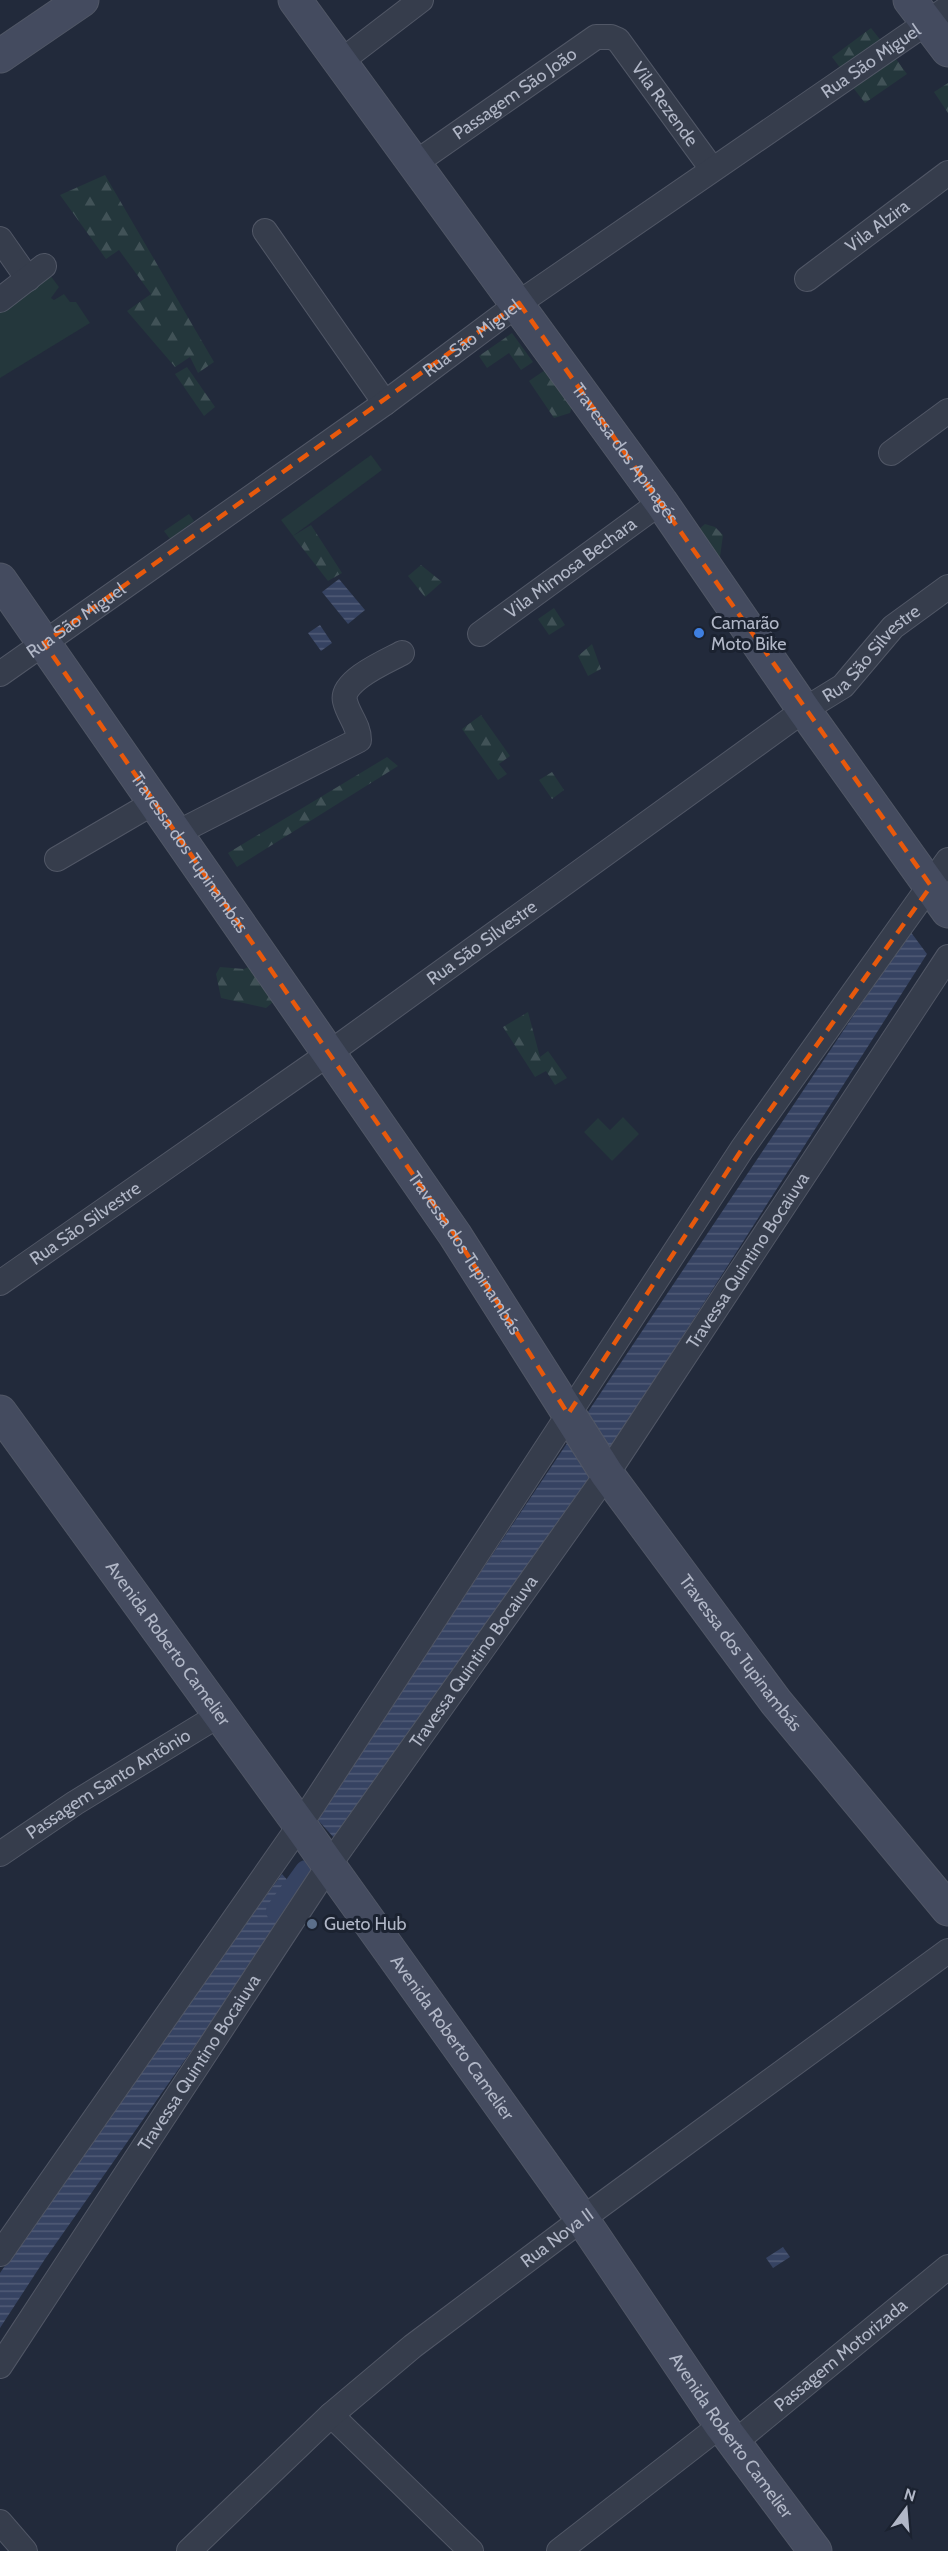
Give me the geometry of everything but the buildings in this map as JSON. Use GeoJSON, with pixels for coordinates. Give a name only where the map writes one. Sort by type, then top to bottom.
{"type":"FeatureCollection","features":[{"type":"Feature","properties":{"kind":"street"},"geometry":{"type":"LineString","coordinates":[[0,56],[82,0]]}},
{"type":"Feature","properties":{"kind":"street","name":"Travessa dos Apinagés"},"geometry":{"type":"LineString","coordinates":[[295,0],[414,164],[519,303],[661,502],[804,710],[942,885]]}},
{"type":"Feature","properties":{"kind":"street"},"geometry":{"type":"LineString","coordinates":[[340,62],[421,0]]}},
{"type":"Feature","properties":{"kind":"street"},"geometry":{"type":"LineString","coordinates":[[929,10],[948,50]]}},
{"type":"Feature","properties":{"kind":"street","name":"Rua São Miguel"},"geometry":{"type":"LineString","coordinates":[[0,674],[386,403],[519,303],[712,169],[929,10]]}},
{"type":"Feature","properties":{"kind":"street","name":"Passagem São João"},"geometry":{"type":"LineString","coordinates":[[414,164],[596,37],[611,37],[618,40]]}},
{"type":"Feature","properties":{"kind":"street","name":"Vila Rezende"},"geometry":{"type":"LineString","coordinates":[[618,40],[712,169]]}},
{"type":"Feature","properties":{"kind":"street","name":"Vila Alzira"},"geometry":{"type":"LineString","coordinates":[[807,279],[948,173]]}},
{"type":"Feature","properties":{"kind":"street"},"geometry":{"type":"LineString","coordinates":[[265,231],[386,403]]}},
{"type":"Feature","properties":{"kind":"street"},"geometry":{"type":"LineString","coordinates":[[0,239],[36,272],[0,300]]}},
{"type":"Feature","properties":{"kind":"street"},"geometry":{"type":"LineString","coordinates":[[891,453],[948,411]]}},
{"type":"Feature","properties":{"kind":"street","name":"Vila Mimosa Bechara"},"geometry":{"type":"LineString","coordinates":[[480,634],[661,502]]}},
{"type":"Feature","properties":{"kind":"street","name":"Travessa dos Tupinambás"},"geometry":{"type":"LineString","coordinates":[[0,580],[455,1235],[606,1474],[776,1702],[948,1909]]}},
{"type":"Feature","properties":{"kind":"street","name":"Rua São Silvestre"},"geometry":{"type":"LineString","coordinates":[[0,1283],[328,1054],[804,710],[843,686],[893,627],[948,587]]}},
{"type":"Feature","properties":{"kind":"street"},"geometry":{"type":"LineString","coordinates":[[175,834],[359,740],[359,731],[344,700],[346,692],[351,682],[402,652]]}},
{"type":"Feature","properties":{"kind":"street"},"geometry":{"type":"LineString","coordinates":[[57,859],[153,803]]}},
{"type":"Feature","properties":{"kind":"street"},"geometry":{"type":"LineString","coordinates":[[0,2254],[300,1825],[742,1149],[942,885]]}},
{"type":"Feature","properties":{"kind":"street","name":"Travessa Quintino Bocaiuva"},"geometry":{"type":"LineString","coordinates":[[0,2366],[329,1865],[606,1474],[948,957]]}},
{"type":"Feature","properties":{"kind":"street","name":"Avenida Roberto Camelier"},"geometry":{"type":"LineString","coordinates":[[0,1412],[582,2218],[728,2434],[815,2551]]}},
{"type":"Feature","properties":{"kind":"street","name":"Passagem Santo Antônio"},"geometry":{"type":"LineString","coordinates":[[0,1854],[75,1803],[219,1715]]}},
{"type":"Feature","properties":{"kind":"street","name":"Rua Nova II"},"geometry":{"type":"LineString","coordinates":[[189,2551],[331,2415],[413,2346],[582,2218],[948,1951]]}},
{"type":"Feature","properties":{"kind":"street","name":"Passagem Motorizada"},"geometry":{"type":"LineString","coordinates":[[559,2551],[728,2434],[948,2267]]}},
{"type":"Feature","properties":{"kind":"street"},"geometry":{"type":"LineString","coordinates":[[331,2415],[471,2551]]}},
{"type":"Feature","properties":{"kind":"street"},"geometry":{"type":"LineString","coordinates":[[0,2522],[25,2551]]}},
{"type":"Feature","properties":{"kind":"highlighted area"},"geometry":{"type":"Polygon","coordinates":[[[519,303],[931,886],[742,1149],[568,1414],[455,1235],[44,643],[519,303]]]}},
{"type":"Feature","properties":{"kind":"green space"},"geometry":{"type":"Polygon","coordinates":[[[871,28],[886,47],[847,77],[832,57],[871,28]]]}},
{"type":"Feature","properties":{"kind":"green space"},"geometry":{"type":"Polygon","coordinates":[[[893,55],[907,74],[865,103],[851,85],[893,55]]]}},
{"type":"Feature","properties":{"kind":"green space"},"geometry":{"type":"Polygon","coordinates":[[[948,83],[948,113],[934,92],[948,83]]]}},
{"type":"Feature","properties":{"kind":"green space"},"geometry":{"type":"Polygon","coordinates":[[[105,175],[214,362],[198,373],[190,357],[175,367],[127,311],[151,294],[119,250],[106,259],[60,195],[105,175]]]}},
{"type":"Feature","properties":{"kind":"green space"},"geometry":{"type":"Polygon","coordinates":[[[47,271],[59,287],[51,298],[54,300],[64,294],[70,302],[76,302],[90,323],[0,378],[0,307],[47,271]]]}},
{"type":"Feature","properties":{"kind":"green space"},"geometry":{"type":"Polygon","coordinates":[[[512,333],[533,362],[521,370],[509,353],[487,368],[479,356],[512,333]]]}},
{"type":"Feature","properties":{"kind":"green space"},"geometry":{"type":"Polygon","coordinates":[[[551,366],[574,401],[570,413],[554,418],[529,381],[551,366]]]}},
{"type":"Feature","properties":{"kind":"green space"},"geometry":{"type":"Polygon","coordinates":[[[187,367],[215,407],[204,416],[175,374],[187,367]]]}},
{"type":"Feature","properties":{"kind":"green space"},"geometry":{"type":"Polygon","coordinates":[[[371,455],[382,470],[293,536],[281,520],[371,455]]]}},
{"type":"Feature","properties":{"kind":"green space"},"geometry":{"type":"Polygon","coordinates":[[[189,514],[194,521],[170,539],[164,531],[189,514]]]}},
{"type":"Feature","properties":{"kind":"green space"},"geometry":{"type":"Polygon","coordinates":[[[705,524],[715,527],[723,535],[720,557],[707,560],[693,534],[705,524]]]}},
{"type":"Feature","properties":{"kind":"green space"},"geometry":{"type":"Polygon","coordinates":[[[311,525],[342,573],[328,581],[293,536],[311,525]]]}},
{"type":"Feature","properties":{"kind":"green space"},"geometry":{"type":"Polygon","coordinates":[[[421,565],[442,582],[425,597],[408,576],[421,565]]]}},
{"type":"Feature","properties":{"kind":"green space"},"geometry":{"type":"Polygon","coordinates":[[[554,608],[565,625],[549,635],[538,619],[554,608]]]}},
{"type":"Feature","properties":{"kind":"green space"},"geometry":{"type":"Polygon","coordinates":[[[592,644],[601,669],[588,676],[578,656],[592,644]]]}},
{"type":"Feature","properties":{"kind":"green space"},"geometry":{"type":"Polygon","coordinates":[[[481,715],[510,756],[499,764],[507,774],[498,780],[462,729],[481,715]]]}},
{"type":"Feature","properties":{"kind":"green space"},"geometry":{"type":"Polygon","coordinates":[[[387,757],[398,766],[237,867],[228,853],[387,757]]]}},
{"type":"Feature","properties":{"kind":"green space"},"geometry":{"type":"Polygon","coordinates":[[[552,772],[564,790],[552,799],[539,780],[552,772]]]}},
{"type":"Feature","properties":{"kind":"green space"},"geometry":{"type":"Polygon","coordinates":[[[255,964],[278,998],[266,1008],[221,998],[216,974],[220,967],[244,969],[255,964]]]}},
{"type":"Feature","properties":{"kind":"green space"},"geometry":{"type":"Polygon","coordinates":[[[528,1012],[540,1057],[548,1051],[567,1078],[555,1085],[546,1071],[535,1077],[503,1027],[528,1012]]]}},
{"type":"Feature","properties":{"kind":"green space"},"geometry":{"type":"Polygon","coordinates":[[[623,1117],[639,1134],[612,1161],[584,1132],[598,1118],[610,1130],[623,1117]]]}},
{"type":"Feature","properties":{"kind":"water"},"geometry":{"type":"Polygon","coordinates":[[[339,579],[365,610],[348,624],[322,592],[339,579]]]}},
{"type":"Feature","properties":{"kind":"water"},"geometry":{"type":"Polygon","coordinates":[[[320,625],[332,643],[321,651],[308,633],[320,625]]]}},
{"type":"Feature","properties":{"kind":"water"},"geometry":{"type":"Polygon","coordinates":[[[910,931],[927,954],[608,1453],[336,1840],[316,1818],[910,931]]]}},
{"type":"Feature","properties":{"kind":"water"},"geometry":{"type":"Polygon","coordinates":[[[282,1874],[301,1895],[45,2259],[0,2328],[0,2273],[150,2054],[282,1874]]]}},
{"type":"Feature","properties":{"kind":"water"},"geometry":{"type":"Polygon","coordinates":[[[783,2247],[790,2257],[773,2268],[766,2258],[783,2247]]]}},
{"type":"Feature","properties":{"kind":"waterway"},"geometry":{"type":"LineString","coordinates":[[277,1911],[306,1871]]}},
{"type":"Feature","properties":{"kind":"place","name":"Camarão Moto Bike"},"geometry":{"type":"Point","coordinates":[699,633]}},
{"type":"Feature","properties":{"kind":"place","name":"Gueto Hub"},"geometry":{"type":"Point","coordinates":[312,1924]}}]}
